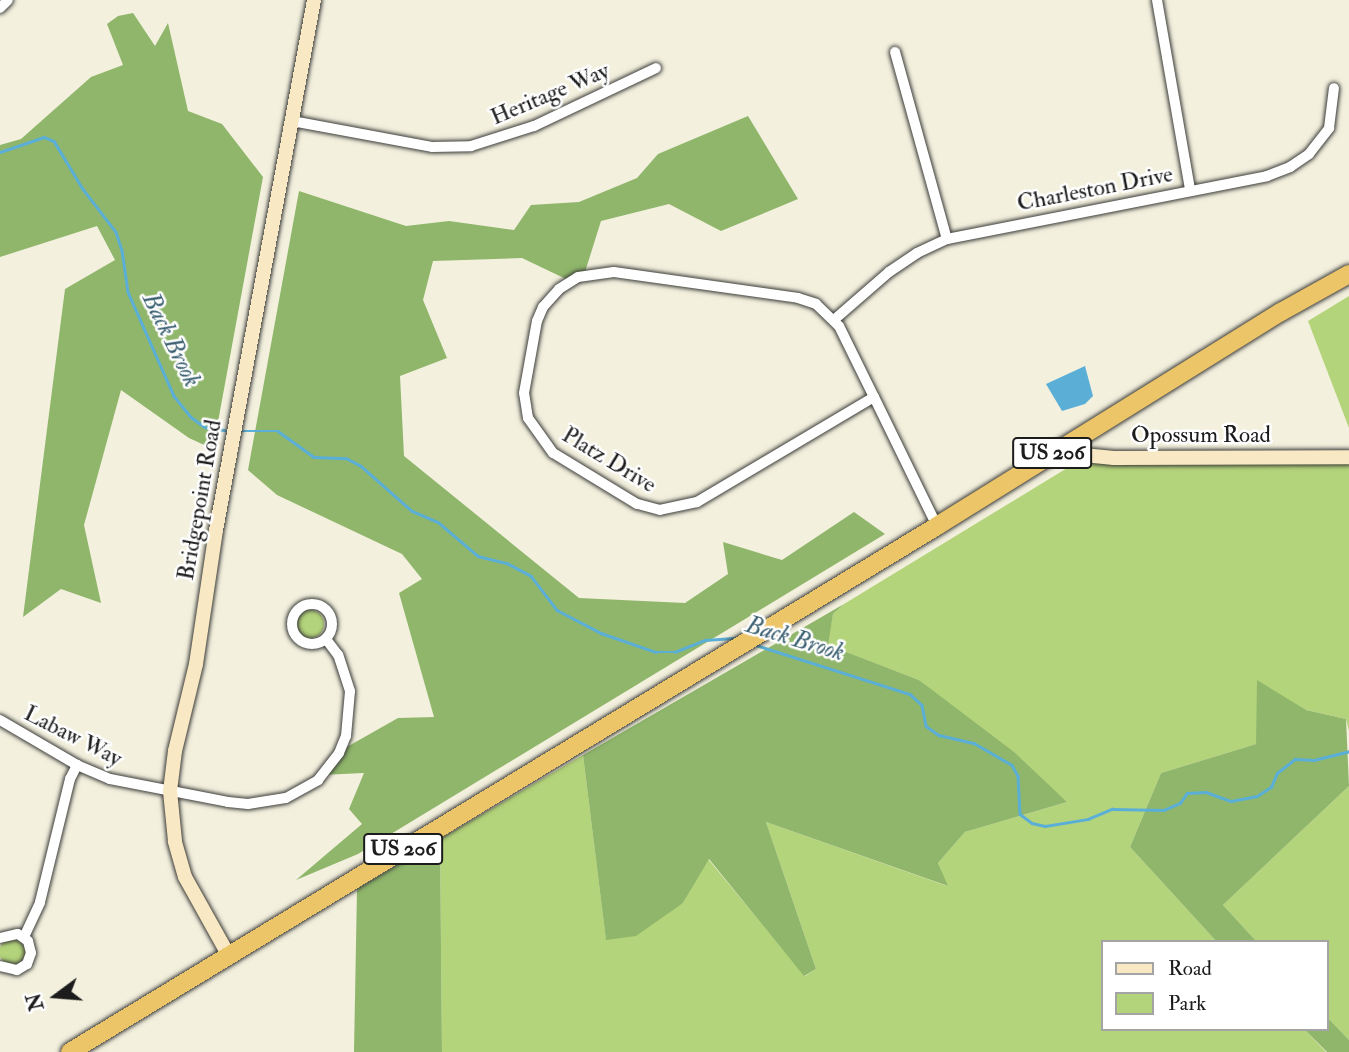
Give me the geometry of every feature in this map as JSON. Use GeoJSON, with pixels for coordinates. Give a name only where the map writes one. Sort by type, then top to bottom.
{"type":"FeatureCollection","features":[{"type":"Feature","properties":{"kind":"highway","name":"US 206"},"geometry":{"type":"LineString","coordinates":[[70,1052],[937,526],[1281,312],[1349,274]]}},
{"type":"Feature","properties":{"kind":"street"},"geometry":{"type":"LineString","coordinates":[[0,8],[8,0]]}},
{"type":"Feature","properties":{"kind":"street","name":"Bridgepoint Road"},"geometry":{"type":"LineString","coordinates":[[229,956],[185,877],[175,841],[170,792],[176,751],[196,664],[237,418],[314,0]]}},
{"type":"Feature","properties":{"kind":"street"},"geometry":{"type":"LineString","coordinates":[[1157,0],[1190,190]]}},
{"type":"Feature","properties":{"kind":"street"},"geometry":{"type":"LineString","coordinates":[[895,52],[947,239]]}},
{"type":"Feature","properties":{"kind":"street","name":"Heritage Way"},"geometry":{"type":"LineString","coordinates":[[292,121],[432,147],[471,146],[534,126],[656,68]]}},
{"type":"Feature","properties":{"kind":"street","name":"Charleston Drive"},"geometry":{"type":"LineString","coordinates":[[835,319],[889,272],[917,253],[947,239],[1267,176],[1299,161],[1316,147],[1329,128],[1334,88]]}},
{"type":"Feature","properties":{"kind":"street","name":"Platz Drive"},"geometry":{"type":"LineString","coordinates":[[835,319],[816,304],[798,298],[614,272],[578,277],[559,289],[543,307],[537,321],[524,393],[528,418],[553,453],[637,504],[660,510],[697,502],[874,397]]}},
{"type":"Feature","properties":{"kind":"street"},"geometry":{"type":"LineString","coordinates":[[835,319],[937,526]]}},
{"type":"Feature","properties":{"kind":"street","name":"Opossum Road"},"geometry":{"type":"LineString","coordinates":[[1053,452],[1114,458],[1349,457]]}},
{"type":"Feature","properties":{"kind":"street"},"geometry":{"type":"LineString","coordinates":[[310,604],[324,608],[331,619],[326,639],[308,645],[297,639],[291,621],[297,610],[310,604]]}},
{"type":"Feature","properties":{"kind":"street","name":"Labaw Way"},"geometry":{"type":"LineString","coordinates":[[0,720],[77,765],[110,779],[228,802],[263,803],[286,798],[318,780],[339,753],[350,711],[345,671],[326,639]]}},
{"type":"Feature","properties":{"kind":"street"},"geometry":{"type":"LineString","coordinates":[[24,937],[40,902],[70,779],[77,765]]}},
{"type":"Feature","properties":{"kind":"street"},"geometry":{"type":"LineString","coordinates":[[0,938],[12,933],[24,937],[31,953],[27,964],[11,970],[0,966]]}},
{"type":"Feature","properties":{"kind":"green space"},"geometry":{"type":"Polygon","coordinates":[[[133,13],[155,46],[168,23],[188,111],[222,124],[263,177],[213,449],[189,438],[121,390],[84,525],[101,603],[61,589],[23,617],[65,289],[115,260],[97,226],[0,257],[0,145],[21,139],[91,77],[123,65],[107,24],[118,16],[133,13]]]}},
{"type":"Feature","properties":{"kind":"green space"},"geometry":{"type":"Polygon","coordinates":[[[748,116],[798,199],[721,231],[669,204],[601,221],[585,272],[566,279],[522,258],[433,261],[423,300],[447,358],[400,376],[404,456],[579,598],[685,603],[728,574],[723,542],[782,560],[854,512],[885,534],[358,854],[296,880],[362,824],[349,809],[364,773],[321,775],[338,752],[398,718],[434,717],[399,593],[422,579],[402,554],[277,495],[248,470],[299,191],[406,226],[449,221],[514,230],[531,205],[579,202],[637,178],[658,154],[748,116]]]}},
{"type":"Feature","properties":{"kind":"green space"},"geometry":{"type":"Polygon","coordinates":[[[1349,296],[1349,428],[1308,321],[1349,296]]]}},
{"type":"Feature","properties":{"kind":"green space"},"geometry":{"type":"Polygon","coordinates":[[[1349,461],[1349,731],[1346,719],[1306,710],[1256,744],[1161,773],[1130,847],[1215,940],[1100,940],[1100,1031],[1306,1031],[1326,1052],[442,1052],[440,839],[583,755],[606,939],[683,903],[708,859],[805,976],[816,969],[766,822],[947,886],[938,863],[965,832],[1067,802],[919,680],[827,645],[833,614],[844,604],[1077,462],[1349,461]]]}},
{"type":"Feature","properties":{"kind":"green space"},"geometry":{"type":"Polygon","coordinates":[[[844,604],[833,614],[828,645],[919,680],[1014,752],[1067,802],[965,832],[938,863],[948,886],[766,822],[816,969],[804,976],[709,859],[683,903],[636,936],[606,940],[583,755],[844,604]]]}},
{"type":"Feature","properties":{"kind":"green space"},"geometry":{"type":"Polygon","coordinates":[[[310,610],[320,614],[324,624],[320,634],[310,638],[300,634],[296,624],[300,614],[310,610]]]}},
{"type":"Feature","properties":{"kind":"green space"},"geometry":{"type":"Polygon","coordinates":[[[1257,680],[1306,710],[1346,719],[1349,786],[1223,905],[1255,940],[1215,940],[1130,847],[1161,773],[1256,744],[1257,680]]]}},
{"type":"Feature","properties":{"kind":"green space"},"geometry":{"type":"Polygon","coordinates":[[[1349,786],[1349,1040],[1328,1018],[1328,940],[1255,940],[1223,905],[1349,786]]]}},
{"type":"Feature","properties":{"kind":"green space"},"geometry":{"type":"Polygon","coordinates":[[[440,839],[442,1052],[354,1052],[357,889],[440,839]]]}},
{"type":"Feature","properties":{"kind":"green space"},"geometry":{"type":"Polygon","coordinates":[[[12,939],[21,943],[25,952],[21,961],[12,965],[3,961],[-1,952],[3,943],[12,939]]]}},
{"type":"Feature","properties":{"kind":"green space"},"geometry":{"type":"Polygon","coordinates":[[[1328,1018],[1349,1040],[1349,1052],[1327,1052],[1306,1031],[1328,1031],[1328,1018]]]}},
{"type":"Feature","properties":{"kind":"water"},"geometry":{"type":"Polygon","coordinates":[[[1085,366],[1093,396],[1085,404],[1062,411],[1046,384],[1085,366]]]}},
{"type":"Feature","properties":{"kind":"waterway","name":"Back Brook"},"geometry":{"type":"LineString","coordinates":[[0,152],[44,137],[54,141],[83,189],[116,232],[122,250],[128,292],[174,396],[191,417],[205,427],[231,431]]}},
{"type":"Feature","properties":{"kind":"waterway","name":"Back Brook"},"geometry":{"type":"LineString","coordinates":[[241,431],[278,431],[314,457],[346,458],[361,466],[412,511],[438,522],[478,556],[507,563],[531,576],[557,610],[601,633],[656,652],[675,652],[705,640],[737,638]]}},
{"type":"Feature","properties":{"kind":"waterway","name":"Back Brook"},"geometry":{"type":"LineString","coordinates":[[756,645],[910,694],[922,705],[926,726],[939,735],[974,743],[1012,765],[1018,776],[1020,814],[1032,823],[1045,826],[1088,819],[1112,809],[1164,810],[1180,803],[1187,793],[1206,792],[1231,801],[1257,796],[1271,787],[1277,773],[1295,759],[1314,760],[1349,751]]}}]}
